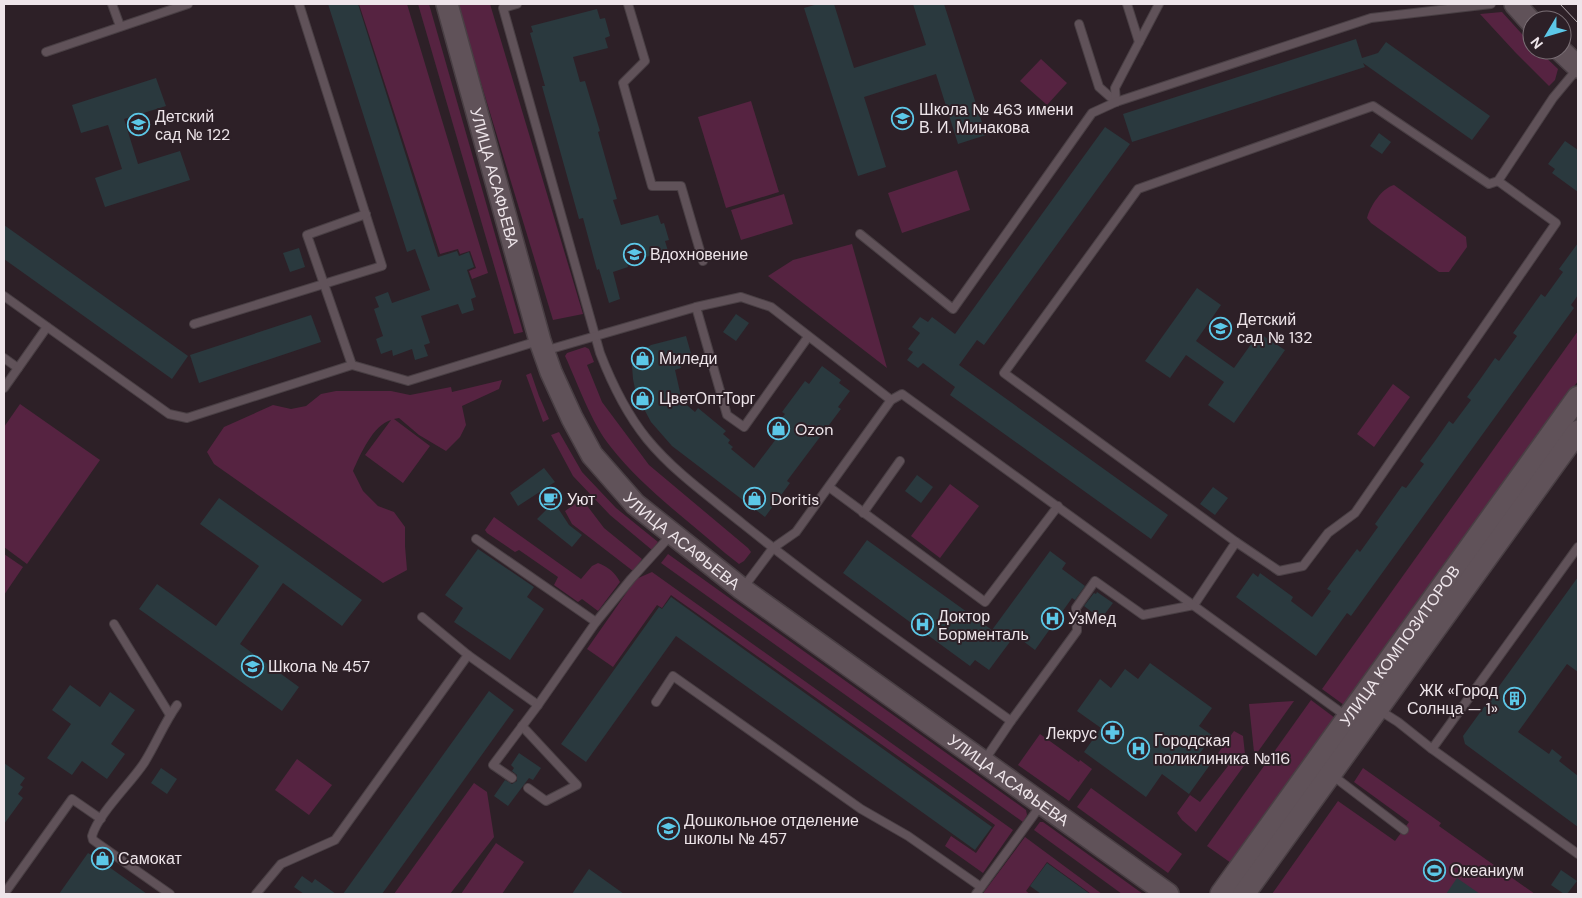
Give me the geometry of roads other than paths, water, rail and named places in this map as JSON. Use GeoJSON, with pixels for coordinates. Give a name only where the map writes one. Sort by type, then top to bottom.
{"type":"FeatureCollection","features":[{"type":"Feature","properties":{"kind":"street","name":"УЛИЦА АСАФЬЕВА"},"geometry":{"type":"LineString","coordinates":[[447,4],[542,346],[572,418],[592,455],[636,504],[742,589],[1168,894]]}},
{"type":"Feature","properties":{"kind":"street","name":"УЛИЦА КОМПОЗИТОРОВ"},"geometry":{"type":"LineString","coordinates":[[1244,894],[1323,769],[1575,407]]}},
{"type":"Feature","properties":{"kind":"street","name":"УЛИЦА КОМПОЗИТОРОВ"},"geometry":{"type":"LineString","coordinates":[[1355,723],[1377,709],[1578,431]]}},
{"type":"Feature","properties":{"kind":"street","name":"УЛИЦА КОМПОЗИТОРОВ"},"geometry":{"type":"LineString","coordinates":[[1221,894],[1323,769]]}},
{"type":"Feature","properties":{"kind":"lane"},"geometry":{"type":"LineString","coordinates":[[112,4],[120,26]]}},
{"type":"Feature","properties":{"kind":"lane"},"geometry":{"type":"LineString","coordinates":[[46,52],[188,4]]}},
{"type":"Feature","properties":{"kind":"lane"},"geometry":{"type":"LineString","coordinates":[[194,324],[382,266],[299,4]]}},
{"type":"Feature","properties":{"kind":"lane"},"geometry":{"type":"LineString","coordinates":[[517,4],[502,6],[595,336],[610,380],[624,406],[646,438],[669,464],[773,548],[1011,721]]}},
{"type":"Feature","properties":{"kind":"lane"},"geometry":{"type":"LineString","coordinates":[[628,4],[645,61],[623,83],[652,186],[681,186],[703,261]]}},
{"type":"Feature","properties":{"kind":"lane"},"geometry":{"type":"LineString","coordinates":[[1127,4],[1140,42]]}},
{"type":"Feature","properties":{"kind":"lane"},"geometry":{"type":"LineString","coordinates":[[1116,102],[1115,88],[1159,4]]}},
{"type":"Feature","properties":{"kind":"lane"},"geometry":{"type":"LineString","coordinates":[[860,234],[953,309],[1092,113],[1116,102],[1370,15],[1490,4]]}},
{"type":"Feature","properties":{"kind":"lane"},"geometry":{"type":"LineString","coordinates":[[1079,24],[1099,87],[1116,102]]}},
{"type":"Feature","properties":{"kind":"lane"},"geometry":{"type":"LineString","coordinates":[[1498,181],[1556,223],[1355,513],[1328,533],[1303,566],[1279,572],[1004,373],[1138,189],[1373,106],[1489,184],[1498,181],[1552,98],[1578,68]]}},
{"type":"Feature","properties":{"kind":"lane"},"geometry":{"type":"LineString","coordinates":[[352,365],[307,235],[366,214]]}},
{"type":"Feature","properties":{"kind":"lane"},"geometry":{"type":"LineString","coordinates":[[4,296],[168,414],[187,418],[352,365],[408,381],[542,346],[595,336],[740,297],[771,307],[892,400]]}},
{"type":"Feature","properties":{"kind":"lane"},"geometry":{"type":"LineString","coordinates":[[696,308],[728,415],[744,427],[808,336]]}},
{"type":"Feature","properties":{"kind":"lane"},"geometry":{"type":"LineString","coordinates":[[4,388],[47,327]]}},
{"type":"Feature","properties":{"kind":"lane"},"geometry":{"type":"LineString","coordinates":[[4,358],[18,368]]}},
{"type":"Feature","properties":{"kind":"lane"},"geometry":{"type":"LineString","coordinates":[[742,589],[773,548],[796,532],[892,400],[902,394],[1355,723]]}},
{"type":"Feature","properties":{"kind":"lane"},"geometry":{"type":"LineString","coordinates":[[863,513],[900,461]]}},
{"type":"Feature","properties":{"kind":"lane"},"geometry":{"type":"LineString","coordinates":[[829,487],[985,602],[1058,506]]}},
{"type":"Feature","properties":{"kind":"lane"},"geometry":{"type":"LineString","coordinates":[[512,778],[493,765],[596,622],[672,533]]}},
{"type":"Feature","properties":{"kind":"lane"},"geometry":{"type":"LineString","coordinates":[[476,539],[596,622]]}},
{"type":"Feature","properties":{"kind":"lane"},"geometry":{"type":"LineString","coordinates":[[983,762],[1077,631],[1076,608],[1095,581],[1143,615],[1194,605],[1236,542]]}},
{"type":"Feature","properties":{"kind":"lane"},"geometry":{"type":"LineString","coordinates":[[1432,750],[1578,547]]}},
{"type":"Feature","properties":{"kind":"lane"},"geometry":{"type":"LineString","coordinates":[[422,617],[468,655],[538,705]]}},
{"type":"Feature","properties":{"kind":"lane"},"geometry":{"type":"LineString","coordinates":[[114,624],[170,714]]}},
{"type":"Feature","properties":{"kind":"lane"},"geometry":{"type":"LineString","coordinates":[[256,894],[281,864],[335,840],[468,655]]}},
{"type":"Feature","properties":{"kind":"lane"},"geometry":{"type":"LineString","coordinates":[[656,702],[674,676],[861,809],[908,836],[981,887]]}},
{"type":"Feature","properties":{"kind":"lane"},"geometry":{"type":"LineString","coordinates":[[170,894],[93,840],[92,836],[101,819],[144,763],[170,714],[177,705]]}},
{"type":"Feature","properties":{"kind":"lane"},"geometry":{"type":"LineString","coordinates":[[1377,709],[1398,722],[1432,750],[1578,854]]}},
{"type":"Feature","properties":{"kind":"lane"},"geometry":{"type":"LineString","coordinates":[[522,726],[576,785],[546,801],[528,788]]}},
{"type":"Feature","properties":{"kind":"lane"},"geometry":{"type":"LineString","coordinates":[[1323,769],[1404,830]]}},
{"type":"Feature","properties":{"kind":"lane"},"geometry":{"type":"LineString","coordinates":[[4,894],[72,799],[101,819]]}},
{"type":"Feature","properties":{"kind":"lane"},"geometry":{"type":"LineString","coordinates":[[976,894],[1042,804]]}},
{"type":"Feature","properties":{"kind":"tram line"},"geometry":{"type":"LineString","coordinates":[[1560,4],[1578,23]]}},
{"type":"Feature","properties":{"kind":"place","name":"Школа № 463 имени В. И. Минакова"},"geometry":{"type":"Point","coordinates":[903,118]}},
{"type":"Feature","properties":{"kind":"place","name":"Детский сад № 122"},"geometry":{"type":"Point","coordinates":[139,125]}},
{"type":"Feature","properties":{"kind":"place","name":"Вдохновение"},"geometry":{"type":"Point","coordinates":[634,254]}},
{"type":"Feature","properties":{"kind":"place","name":"Детский сад № 132"},"geometry":{"type":"Point","coordinates":[1221,328]}},
{"type":"Feature","properties":{"kind":"place","name":"Миледи"},"geometry":{"type":"Point","coordinates":[643,358]}},
{"type":"Feature","properties":{"kind":"place","name":"ЦветОптТорг"},"geometry":{"type":"Point","coordinates":[643,398]}},
{"type":"Feature","properties":{"kind":"place","name":"Ozon"},"geometry":{"type":"Point","coordinates":[779,429]}},
{"type":"Feature","properties":{"kind":"place","name":"Уют"},"geometry":{"type":"Point","coordinates":[551,499]}},
{"type":"Feature","properties":{"kind":"place","name":"Doritis"},"geometry":{"type":"Point","coordinates":[755,499]}},
{"type":"Feature","properties":{"kind":"place","name":"УзМед"},"geometry":{"type":"Point","coordinates":[1052,618]}},
{"type":"Feature","properties":{"kind":"place","name":"Доктор Борменталь"},"geometry":{"type":"Point","coordinates":[922,625]}},
{"type":"Feature","properties":{"kind":"place","name":"Школа № 457"},"geometry":{"type":"Point","coordinates":[252,666]}},
{"type":"Feature","properties":{"kind":"place","name":"ЖК «Город Солнца — 1»"},"geometry":{"type":"Point","coordinates":[1514,699]}},
{"type":"Feature","properties":{"kind":"place","name":"Лекрус"},"geometry":{"type":"Point","coordinates":[1113,733]}},
{"type":"Feature","properties":{"kind":"place","name":"Городская поликлиника №116"},"geometry":{"type":"Point","coordinates":[1138,749]}},
{"type":"Feature","properties":{"kind":"place","name":"Дошкольное отделение школы № 457"},"geometry":{"type":"Point","coordinates":[668,829]}},
{"type":"Feature","properties":{"kind":"place","name":"Самокат"},"geometry":{"type":"Point","coordinates":[102,858]}},
{"type":"Feature","properties":{"kind":"place","name":"Океаниум"},"geometry":{"type":"Point","coordinates":[1434,870]}}]}
